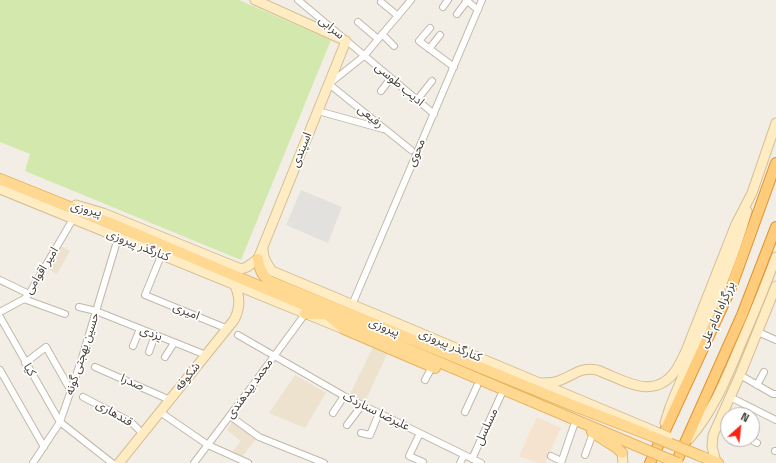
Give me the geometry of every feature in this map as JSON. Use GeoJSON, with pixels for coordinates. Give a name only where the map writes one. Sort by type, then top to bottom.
{"type":"FeatureCollection","features":[{"type":"Feature","properties":{"kind":"highway","name":"بزرگراه امام علی"},"geometry":{"type":"LineString","coordinates":[[650,463],[731,288],[776,162]]}},
{"type":"Feature","properties":{"kind":"highway","name":"بزرگراه امام علی"},"geometry":{"type":"LineString","coordinates":[[684,446],[753,290],[776,227]]}},
{"type":"Feature","properties":{"kind":"main road"},"geometry":{"type":"LineString","coordinates":[[255,0],[346,41]]}},
{"type":"Feature","properties":{"kind":"main road","name":"اسپندی"},"geometry":{"type":"LineString","coordinates":[[258,259],[346,41]]}},
{"type":"Feature","properties":{"kind":"main road"},"geometry":{"type":"LineString","coordinates":[[662,438],[670,407],[738,242],[752,193],[776,123]]}},
{"type":"Feature","properties":{"kind":"main road","name":"پیروزی"},"geometry":{"type":"LineString","coordinates":[[0,179],[222,270],[677,462]]}},
{"type":"Feature","properties":{"kind":"main road","name":"کنارگذر پیروزی"},"geometry":{"type":"LineString","coordinates":[[0,189],[161,256],[344,329]]}},
{"type":"Feature","properties":{"kind":"main road"},"geometry":{"type":"LineString","coordinates":[[537,383],[555,382],[586,369],[597,370],[638,387],[656,386],[670,376],[676,370],[686,351],[736,224],[752,193]]}},
{"type":"Feature","properties":{"kind":"main road","name":"پیروزی"},"geometry":{"type":"LineString","coordinates":[[64,204],[75,205],[103,214],[241,269],[247,267],[258,259],[259,268],[269,282],[436,360],[515,378],[684,446],[717,463]]}},
{"type":"Feature","properties":{"kind":"main road","name":"کنارگذر پیروزی"},"geometry":{"type":"LineString","coordinates":[[263,247],[263,255],[266,264],[272,271],[515,378],[537,383],[698,453]]}},
{"type":"Feature","properties":{"kind":"main road"},"geometry":{"type":"LineString","coordinates":[[677,462],[674,454],[678,449],[684,446],[717,398],[759,302],[776,256]]}},
{"type":"Feature","properties":{"kind":"main road"},"geometry":{"type":"LineString","coordinates":[[222,270],[235,285]]}},
{"type":"Feature","properties":{"kind":"main road","name":"شکوفه"},"geometry":{"type":"LineString","coordinates":[[119,463],[228,329],[238,312],[240,300],[235,285]]}},
{"type":"Feature","properties":{"kind":"main road"},"geometry":{"type":"LineString","coordinates":[[717,463],[712,447],[713,435],[774,298],[776,286]]}},
{"type":"Feature","properties":{"kind":"main road"},"geometry":{"type":"LineString","coordinates":[[305,314],[327,314],[344,329],[436,360],[477,386],[593,433],[617,448],[622,453]]}},
{"type":"Feature","properties":{"kind":"main road"},"geometry":{"type":"LineString","coordinates":[[606,433],[622,453],[623,463]]}},
{"type":"Feature","properties":{"kind":"street","name":"سرابی"},"geometry":{"type":"LineString","coordinates":[[298,0],[364,56]]}},
{"type":"Feature","properties":{"kind":"street"},"geometry":{"type":"LineString","coordinates":[[329,84],[364,56],[411,0]]}},
{"type":"Feature","properties":{"kind":"street"},"geometry":{"type":"LineString","coordinates":[[442,7],[448,0]]}},
{"type":"Feature","properties":{"kind":"street"},"geometry":{"type":"LineString","coordinates":[[457,14],[467,0],[478,10]]}},
{"type":"Feature","properties":{"kind":"street","name":"محوی"},"geometry":{"type":"LineString","coordinates":[[352,305],[482,0]]}},
{"type":"Feature","properties":{"kind":"street"},"geometry":{"type":"LineString","coordinates":[[381,2],[398,16]]}},
{"type":"Feature","properties":{"kind":"street"},"geometry":{"type":"LineString","coordinates":[[358,22],[394,46]]}},
{"type":"Feature","properties":{"kind":"street"},"geometry":{"type":"LineString","coordinates":[[430,28],[419,41],[454,67]]}},
{"type":"Feature","properties":{"kind":"street"},"geometry":{"type":"LineString","coordinates":[[429,49],[440,35]]}},
{"type":"Feature","properties":{"kind":"street","name":"ادیب طوسی"},"geometry":{"type":"LineString","coordinates":[[364,56],[434,114]]}},
{"type":"Feature","properties":{"kind":"street"},"geometry":{"type":"LineString","coordinates":[[380,91],[391,78]]}},
{"type":"Feature","properties":{"kind":"street"},"geometry":{"type":"LineString","coordinates":[[417,100],[432,81]]}},
{"type":"Feature","properties":{"kind":"street","name":"رفیعی"},"geometry":{"type":"LineString","coordinates":[[329,84],[411,150]]}},
{"type":"Feature","properties":{"kind":"street"},"geometry":{"type":"LineString","coordinates":[[318,111],[387,130]]}},
{"type":"Feature","properties":{"kind":"street","name":"امیر اقوامی"},"geometry":{"type":"LineString","coordinates":[[0,312],[24,299],[29,294],[73,219]]}},
{"type":"Feature","properties":{"kind":"street","name":"حسین بهجتی گونه"},"geometry":{"type":"LineString","coordinates":[[36,462],[60,422],[118,238]]}},
{"type":"Feature","properties":{"kind":"street","name":"امیری"},"geometry":{"type":"LineString","coordinates":[[161,256],[145,295],[228,329]]}},
{"type":"Feature","properties":{"kind":"street"},"geometry":{"type":"LineString","coordinates":[[0,280],[29,294]]}},
{"type":"Feature","properties":{"kind":"street"},"geometry":{"type":"LineString","coordinates":[[24,299],[65,314]]}},
{"type":"Feature","properties":{"kind":"street","name":"یزدی"},"geometry":{"type":"LineString","coordinates":[[78,307],[96,311],[206,356]]}},
{"type":"Feature","properties":{"kind":"street","name":"محمد بیدهندی"},"geometry":{"type":"LineString","coordinates":[[194,463],[305,314]]}},
{"type":"Feature","properties":{"kind":"street","name":"کیا"},"geometry":{"type":"LineString","coordinates":[[0,317],[60,422]]}},
{"type":"Feature","properties":{"kind":"street"},"geometry":{"type":"LineString","coordinates":[[133,346],[140,330]]}},
{"type":"Feature","properties":{"kind":"street"},"geometry":{"type":"LineString","coordinates":[[758,332],[776,340]]}},
{"type":"Feature","properties":{"kind":"street"},"geometry":{"type":"LineString","coordinates":[[149,352],[155,335]]}},
{"type":"Feature","properties":{"kind":"street","name":"علیرضا سناردک"},"geometry":{"type":"LineString","coordinates":[[238,335],[344,396],[481,463]]}},
{"type":"Feature","properties":{"kind":"street"},"geometry":{"type":"LineString","coordinates":[[166,357],[174,343]]}},
{"type":"Feature","properties":{"kind":"street"},"geometry":{"type":"LineString","coordinates":[[25,362],[46,347],[71,391]]}},
{"type":"Feature","properties":{"kind":"street"},"geometry":{"type":"LineString","coordinates":[[425,380],[436,360]]}},
{"type":"Feature","properties":{"kind":"street","name":"صدرا"},"geometry":{"type":"LineString","coordinates":[[95,367],[170,400]]}},
{"type":"Feature","properties":{"kind":"street"},"geometry":{"type":"LineString","coordinates":[[0,370],[44,447]]}},
{"type":"Feature","properties":{"kind":"street"},"geometry":{"type":"LineString","coordinates":[[757,385],[764,372]]}},
{"type":"Feature","properties":{"kind":"street"},"geometry":{"type":"LineString","coordinates":[[740,375],[773,394],[776,394]]}},
{"type":"Feature","properties":{"kind":"street"},"geometry":{"type":"LineString","coordinates":[[465,412],[477,386]]}},
{"type":"Feature","properties":{"kind":"street","name":"مسلسل"},"geometry":{"type":"LineString","coordinates":[[472,459],[501,395]]}},
{"type":"Feature","properties":{"kind":"street"},"geometry":{"type":"LineString","coordinates":[[334,413],[344,396]]}},
{"type":"Feature","properties":{"kind":"street","name":"قندهاری"},"geometry":{"type":"LineString","coordinates":[[83,397],[131,422],[143,434]]}},
{"type":"Feature","properties":{"kind":"street"},"geometry":{"type":"LineString","coordinates":[[730,397],[776,420]]}},
{"type":"Feature","properties":{"kind":"street"},"geometry":{"type":"LineString","coordinates":[[347,425],[362,405]]}},
{"type":"Feature","properties":{"kind":"street"},"geometry":{"type":"LineString","coordinates":[[160,412],[208,445],[248,463]]}},
{"type":"Feature","properties":{"kind":"street"},"geometry":{"type":"LineString","coordinates":[[361,433],[370,435],[379,413]]}},
{"type":"Feature","properties":{"kind":"street"},"geometry":{"type":"LineString","coordinates":[[230,416],[259,436],[324,463]]}},
{"type":"Feature","properties":{"kind":"street"},"geometry":{"type":"LineString","coordinates":[[60,422],[112,463]]}},
{"type":"Feature","properties":{"kind":"street"},"geometry":{"type":"LineString","coordinates":[[551,456],[561,462],[574,425]]}},
{"type":"Feature","properties":{"kind":"street"},"geometry":{"type":"LineString","coordinates":[[585,455],[593,433]]}},
{"type":"Feature","properties":{"kind":"street"},"geometry":{"type":"LineString","coordinates":[[420,434],[409,456],[423,462]]}},
{"type":"Feature","properties":{"kind":"street"},"geometry":{"type":"LineString","coordinates":[[460,463],[464,454]]}},
{"type":"Feature","properties":{"kind":"shaded area"},"geometry":{"type":"Polygon","coordinates":[[[301,190],[342,207],[328,243],[286,225],[301,190]]]}},
{"type":"Feature","properties":{"kind":"shaded area"},"geometry":{"type":"Polygon","coordinates":[[[59,245],[70,251],[57,274],[46,268],[59,245]]]}},
{"type":"Feature","properties":{"kind":"shaded area"},"geometry":{"type":"Polygon","coordinates":[[[373,347],[387,354],[365,402],[350,394],[373,347]]]}},
{"type":"Feature","properties":{"kind":"shaded area"},"geometry":{"type":"Polygon","coordinates":[[[295,375],[326,393],[305,428],[269,413],[295,375]]]}},
{"type":"Feature","properties":{"kind":"shaded area"},"geometry":{"type":"Polygon","coordinates":[[[537,417],[561,428],[545,463],[538,463],[519,456],[537,417]]]}},
{"type":"Feature","properties":{"kind":"shaded area"},"geometry":{"type":"Polygon","coordinates":[[[232,422],[256,439],[242,457],[232,452],[241,441],[227,430],[232,422]]]}},
{"type":"Feature","properties":{"kind":"green space"},"geometry":{"type":"Polygon","coordinates":[[[0,0],[239,0],[331,40],[241,260],[25,171],[30,154],[0,142],[0,0]]]}}]}
